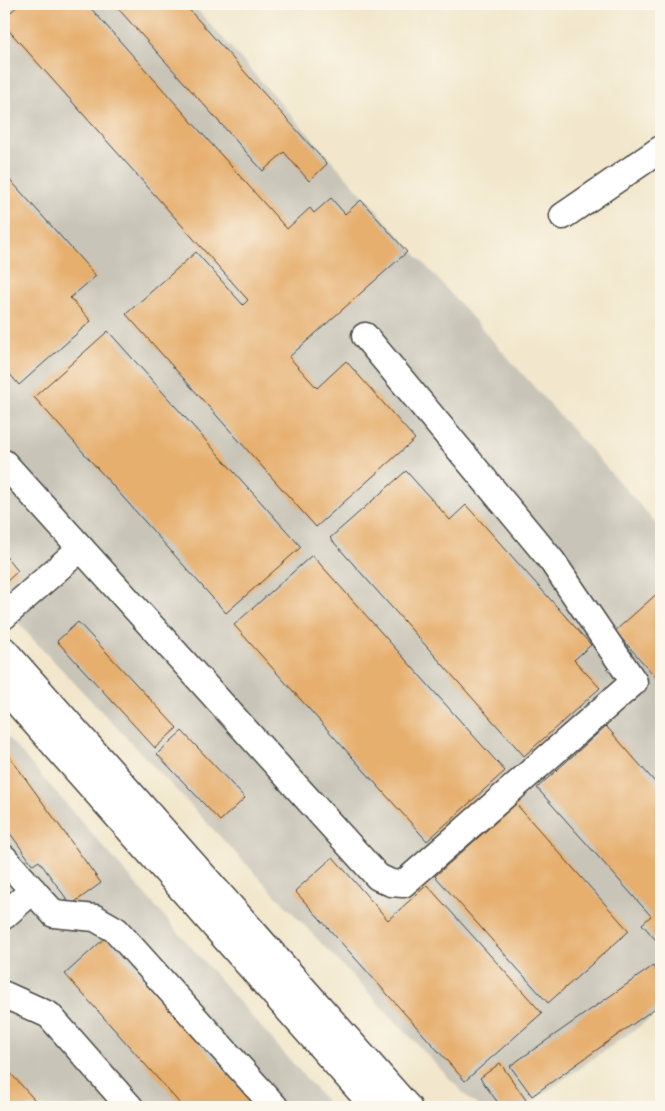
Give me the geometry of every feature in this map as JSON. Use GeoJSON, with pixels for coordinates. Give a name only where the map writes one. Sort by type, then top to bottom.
{"type":"FeatureCollection","features":[{"type":"Feature","properties":{"kind":"street"},"geometry":{"type":"LineString","coordinates":[[563,216],[661,149]]}},
{"type":"Feature","properties":{"kind":"street"},"geometry":{"type":"LineString","coordinates":[[4,463],[378,877],[391,883],[404,884],[634,682],[552,561],[365,336]]}},
{"type":"Feature","properties":{"kind":"street"},"geometry":{"type":"LineString","coordinates":[[4,616],[81,548]]}},
{"type":"Feature","properties":{"kind":"street"},"geometry":{"type":"LineString","coordinates":[[4,650],[408,1107]]}},
{"type":"Feature","properties":{"kind":"street"},"geometry":{"type":"LineString","coordinates":[[4,688],[374,1107]]}},
{"type":"Feature","properties":{"kind":"street"},"geometry":{"type":"LineString","coordinates":[[4,858],[54,914],[95,918],[116,930],[274,1107]]}},
{"type":"Feature","properties":{"kind":"street"},"geometry":{"type":"LineString","coordinates":[[4,916],[33,890]]}},
{"type":"Feature","properties":{"kind":"street"},"geometry":{"type":"LineString","coordinates":[[4,995],[50,1015],[130,1107]]}},
{"type":"Feature","properties":{"kind":"shaded area"},"geometry":{"type":"Polygon","coordinates":[[[4,4],[192,4],[661,529],[661,1011],[524,1107],[480,1107],[469,1099],[4,607],[4,4]]]}},
{"type":"Feature","properties":{"kind":"shaded area"},"geometry":{"type":"Polygon","coordinates":[[[4,733],[331,1107],[4,1107],[4,733]]]}},
{"type":"Feature","properties":{"kind":"building"},"geometry":{"type":"Polygon","coordinates":[[[20,4],[87,4],[287,229],[310,208],[314,213],[331,198],[345,214],[361,200],[407,252],[289,357],[317,388],[346,361],[415,439],[316,527],[126,314],[196,252],[243,305],[248,300],[4,25],[4,18],[20,4]]]}},
{"type":"Feature","properties":{"kind":"building"},"geometry":{"type":"Polygon","coordinates":[[[114,4],[184,4],[327,164],[309,181],[284,152],[263,171],[114,4]]]}},
{"type":"Feature","properties":{"kind":"building"},"geometry":{"type":"Polygon","coordinates":[[[4,173],[96,276],[70,298],[91,321],[19,385],[4,367],[4,173]]]}},
{"type":"Feature","properties":{"kind":"building"},"geometry":{"type":"Polygon","coordinates":[[[108,331],[301,547],[226,613],[34,397],[108,331]]]}},
{"type":"Feature","properties":{"kind":"building"},"geometry":{"type":"Polygon","coordinates":[[[406,471],[450,520],[466,505],[591,645],[574,660],[600,688],[524,756],[330,538],[406,471]]]}},
{"type":"Feature","properties":{"kind":"building"},"geometry":{"type":"Polygon","coordinates":[[[4,554],[18,571],[7,581],[4,578],[4,554]]]}},
{"type":"Feature","properties":{"kind":"building"},"geometry":{"type":"Polygon","coordinates":[[[312,555],[505,771],[427,841],[234,625],[312,555]]]}},
{"type":"Feature","properties":{"kind":"building"},"geometry":{"type":"Polygon","coordinates":[[[661,590],[661,683],[615,631],[661,590]]]}},
{"type":"Feature","properties":{"kind":"building"},"geometry":{"type":"Polygon","coordinates":[[[78,622],[177,728],[155,748],[57,641],[78,622]]]}},
{"type":"Feature","properties":{"kind":"building"},"geometry":{"type":"Polygon","coordinates":[[[606,726],[661,789],[661,946],[642,924],[651,916],[537,788],[606,726]]]}},
{"type":"Feature","properties":{"kind":"building"},"geometry":{"type":"Polygon","coordinates":[[[182,731],[245,798],[220,821],[157,754],[182,731]]]}},
{"type":"Feature","properties":{"kind":"building"},"geometry":{"type":"Polygon","coordinates":[[[4,749],[101,883],[71,905],[39,861],[33,865],[4,825],[4,749]]]}},
{"type":"Feature","properties":{"kind":"building"},"geometry":{"type":"Polygon","coordinates":[[[516,804],[629,931],[548,1003],[435,876],[516,804]]]}},
{"type":"Feature","properties":{"kind":"building"},"geometry":{"type":"Polygon","coordinates":[[[333,857],[388,920],[427,885],[542,1013],[465,1081],[295,891],[333,857]]]}},
{"type":"Feature","properties":{"kind":"building"},"geometry":{"type":"Polygon","coordinates":[[[105,938],[256,1107],[183,1107],[65,974],[105,938]]]}},
{"type":"Feature","properties":{"kind":"building"},"geometry":{"type":"Polygon","coordinates":[[[653,966],[661,978],[661,1004],[532,1096],[510,1066],[653,966]]]}},
{"type":"Feature","properties":{"kind":"building"},"geometry":{"type":"Polygon","coordinates":[[[500,1063],[526,1100],[516,1107],[501,1107],[480,1078],[500,1063]]]}},
{"type":"Feature","properties":{"kind":"building"},"geometry":{"type":"Polygon","coordinates":[[[4,1066],[41,1107],[4,1107],[4,1066]]]}}]}
